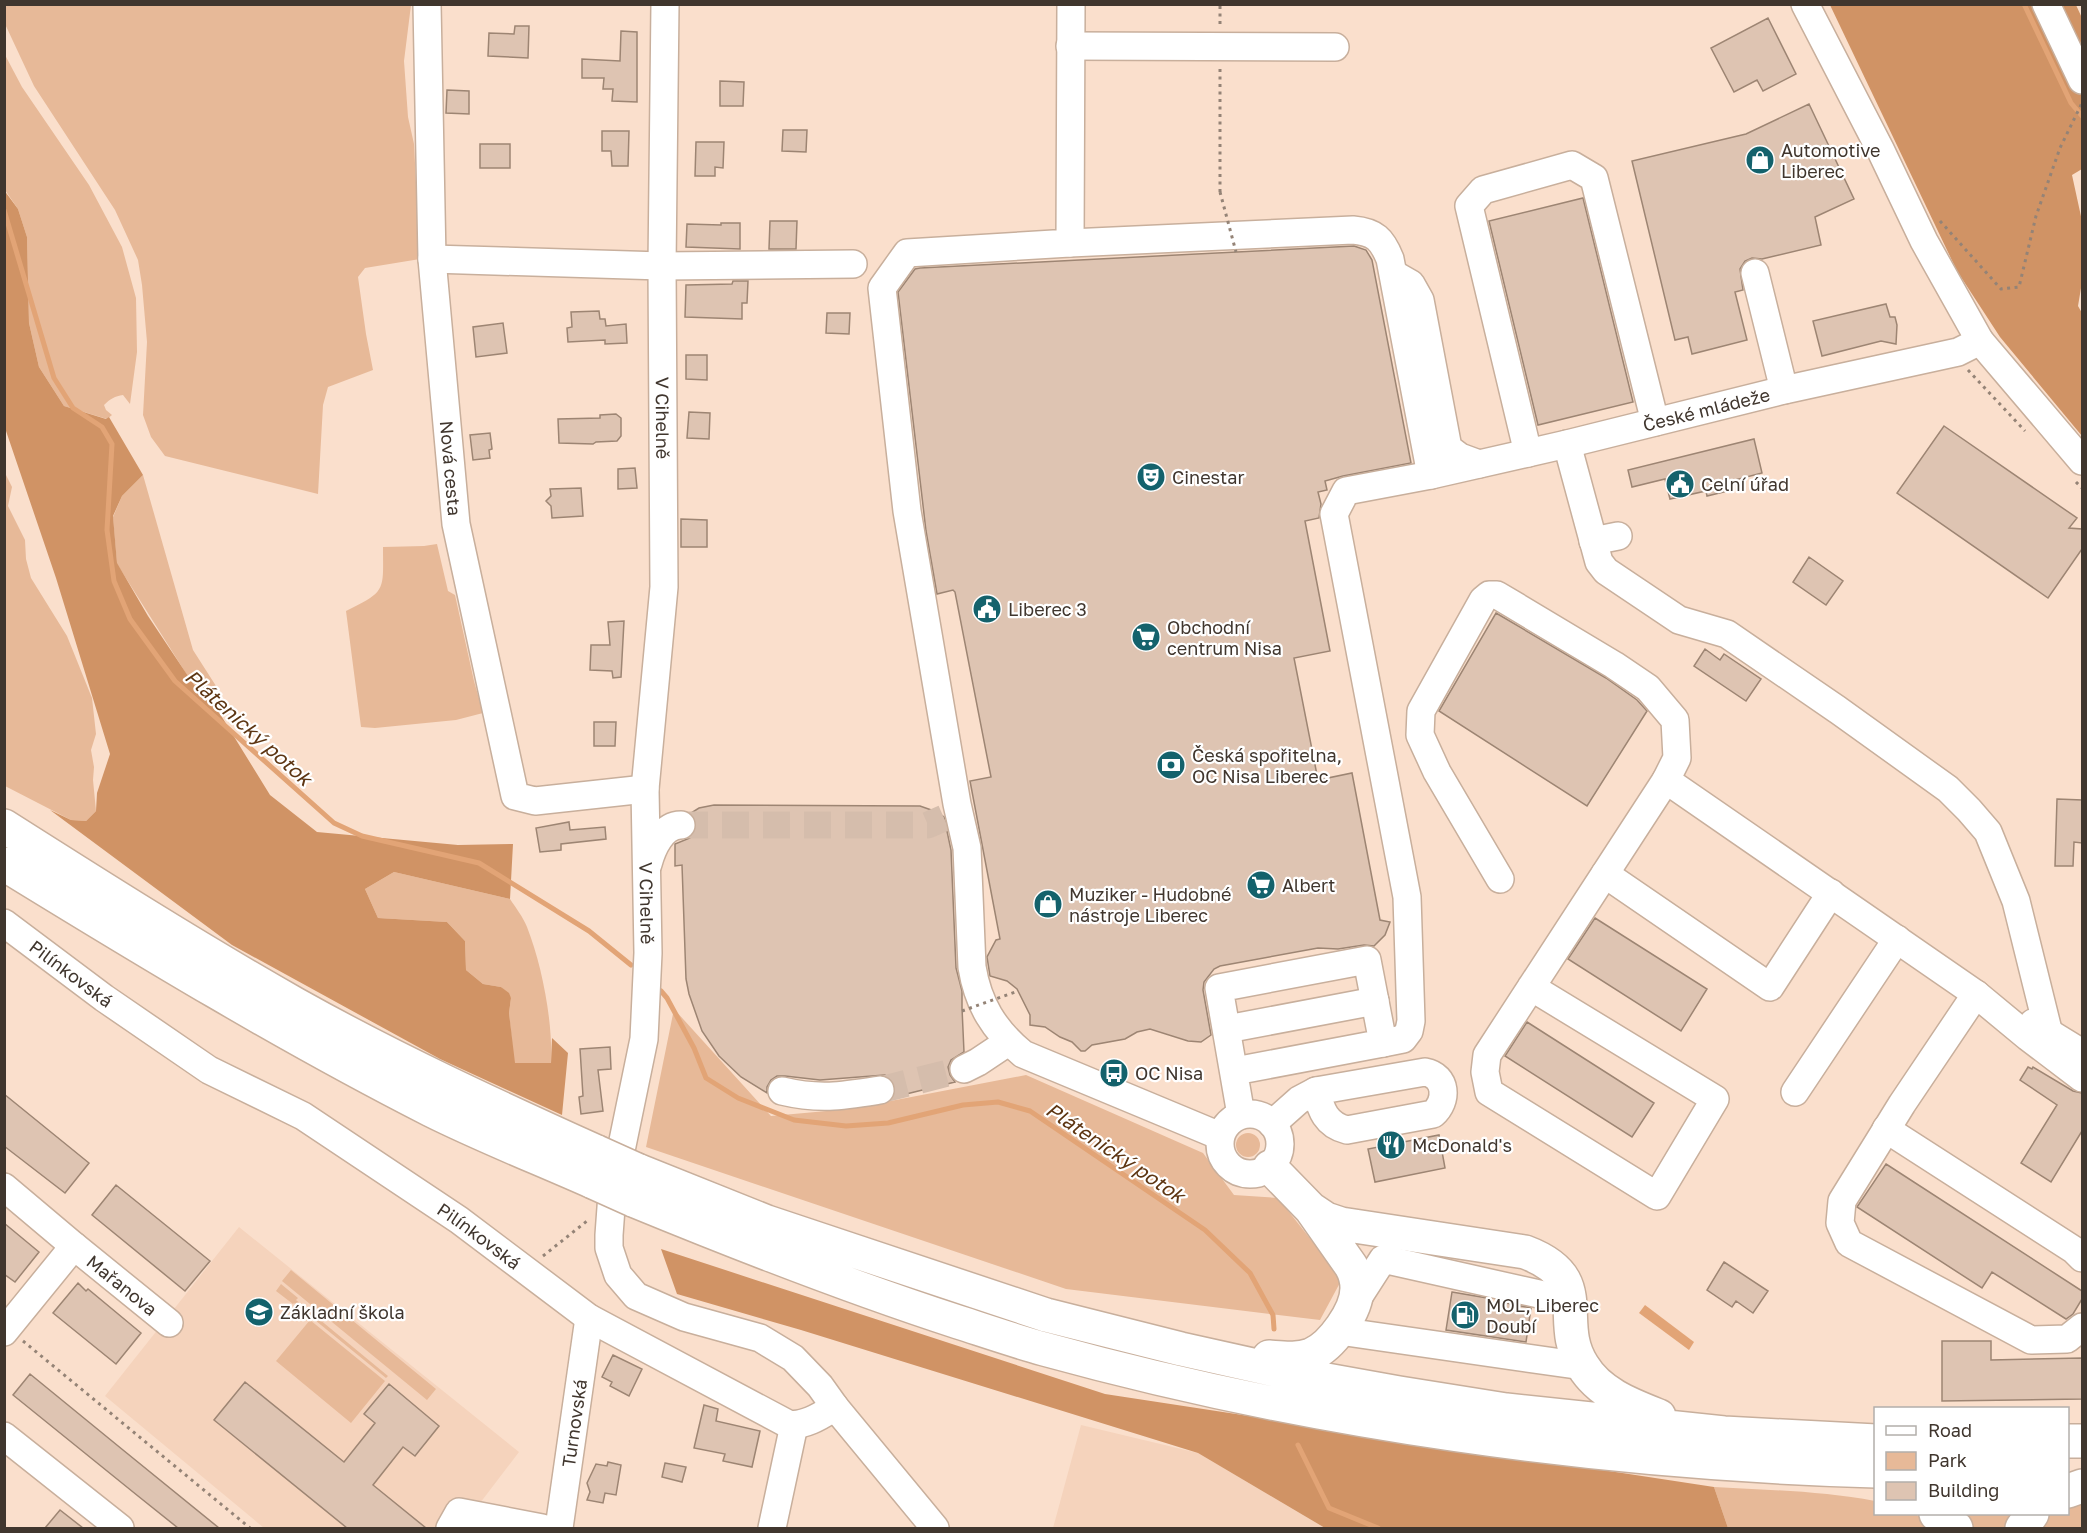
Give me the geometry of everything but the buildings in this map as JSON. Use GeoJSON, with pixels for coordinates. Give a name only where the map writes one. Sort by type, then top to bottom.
{"type":"FeatureCollection","features":[{"type":"Feature","properties":{"kind":"highway"},"geometry":{"type":"LineString","coordinates":[[4,826],[148,917],[296,1004],[448,1084],[614,1183],[767,1222],[1046,1315],[1293,1374],[1506,1410],[1724,1433],[1874,1441]]}},
{"type":"Feature","properties":{"kind":"highway"},"geometry":{"type":"LineString","coordinates":[[4,864],[142,949],[288,1033],[432,1111],[614,1183],[755,1251],[920,1309],[1042,1348],[1169,1380],[1295,1408],[1446,1432],[1584,1450],[1776,1466],[1874,1471]]}},
{"type":"Feature","properties":{"kind":"highway"},"geometry":{"type":"LineString","coordinates":[[1181,1349],[1303,1358],[1320,1350],[1346,1318],[1357,1282],[1352,1266],[1311,1209],[1270,1167]]}},
{"type":"Feature","properties":{"kind":"highway"},"geometry":{"type":"LineString","coordinates":[[1311,1209],[1326,1219],[1341,1224],[1525,1252],[1545,1259],[1565,1282],[1570,1301],[1572,1338],[1576,1355],[1582,1366],[1600,1385],[1625,1403],[1662,1417],[1724,1433]]}},
{"type":"Feature","properties":{"kind":"highway"},"geometry":{"type":"LineString","coordinates":[[1776,1466],[1874,1489]]}},
{"type":"Feature","properties":{"kind":"highway"},"geometry":{"type":"LineString","coordinates":[[1937,1515],[1956,1528]]}},
{"type":"Feature","properties":{"kind":"highway"},"geometry":{"type":"LineString","coordinates":[[2022,1528],[2031,1515]]}},
{"type":"Feature","properties":{"kind":"street","name":"Nová cesta"},"geometry":{"type":"LineString","coordinates":[[427,4],[432,259],[456,524],[515,796],[535,801],[645,789]]}},
{"type":"Feature","properties":{"kind":"street","name":"V Cihelně"},"geometry":{"type":"LineString","coordinates":[[614,1183],[612,1194],[644,1039],[648,953],[645,789],[664,586],[662,266],[665,4]]}},
{"type":"Feature","properties":{"kind":"street"},"geometry":{"type":"LineString","coordinates":[[1070,243],[1071,4]]}},
{"type":"Feature","properties":{"kind":"street"},"geometry":{"type":"LineString","coordinates":[[1804,4],[1881,151],[1924,242],[1980,342],[2082,460]]}},
{"type":"Feature","properties":{"kind":"street"},"geometry":{"type":"LineString","coordinates":[[2046,4],[2082,80]]}},
{"type":"Feature","properties":{"kind":"street"},"geometry":{"type":"LineString","coordinates":[[1070,46],[1335,47]]}},
{"type":"Feature","properties":{"kind":"street"},"geometry":{"type":"LineString","coordinates":[[1528,453],[1469,206],[1483,190],[1572,165],[1594,178],[1655,422]]}},
{"type":"Feature","properties":{"kind":"street"},"geometry":{"type":"LineString","coordinates":[[1220,1136],[1023,1054],[995,1028],[984,1009],[975,985],[972,967],[967,848],[950,811],[907,511],[882,288],[907,253],[1070,243],[1366,231],[1376,236],[1390,259],[1431,475]]}},
{"type":"Feature","properties":{"kind":"street"},"geometry":{"type":"LineString","coordinates":[[432,259],[662,266],[853,264]]}},
{"type":"Feature","properties":{"kind":"street"},"geometry":{"type":"LineString","coordinates":[[1755,273],[1784,390]]}},
{"type":"Feature","properties":{"kind":"street"},"geometry":{"type":"LineString","coordinates":[[1397,276],[1411,284],[1420,300],[1448,448],[1466,460],[1479,464]]}},
{"type":"Feature","properties":{"kind":"street","name":"České mládeže"},"geometry":{"type":"LineString","coordinates":[[1383,1043],[1403,1039],[1409,1031],[1411,1021],[1407,897],[1334,514],[1346,491],[1431,475],[1567,444],[1784,390],[1958,352],[1980,342]]}},
{"type":"Feature","properties":{"kind":"street"},"geometry":{"type":"LineString","coordinates":[[1567,444],[1606,538],[1599,562],[1606,572],[1679,620],[1727,634],[1948,789],[1988,832],[2016,901],[2048,1030]]}},
{"type":"Feature","properties":{"kind":"street"},"geometry":{"type":"LineString","coordinates":[[1500,879],[1437,772],[1420,735],[1420,711],[1483,600],[1489,595],[1497,595],[1614,665],[1648,688],[1675,720],[1677,758],[1666,780],[1531,987],[1487,1055],[1485,1072],[1489,1092],[1657,1196],[1714,1099],[1531,987]]}},
{"type":"Feature","properties":{"kind":"street"},"geometry":{"type":"LineString","coordinates":[[1666,780],[1976,994],[2082,1078]]}},
{"type":"Feature","properties":{"kind":"street"},"geometry":{"type":"LineString","coordinates":[[646,868],[657,841],[667,830],[675,825],[681,825]]}},
{"type":"Feature","properties":{"kind":"street"},"geometry":{"type":"LineString","coordinates":[[1605,874],[1770,987],[1831,893]]}},
{"type":"Feature","properties":{"kind":"street","name":"Pilínkovská"},"geometry":{"type":"LineString","coordinates":[[4,923],[104,998],[209,1070],[303,1116],[459,1220],[589,1318],[788,1424],[794,1425]]}},
{"type":"Feature","properties":{"kind":"street"},"geometry":{"type":"LineString","coordinates":[[1795,1092],[1897,939]]}},
{"type":"Feature","properties":{"kind":"street"},"geometry":{"type":"LineString","coordinates":[[1235,1071],[1383,1043],[1368,960],[1219,988],[1241,1115]]}},
{"type":"Feature","properties":{"kind":"street"},"geometry":{"type":"LineString","coordinates":[[1976,994],[2048,1030],[2082,1053]]}},
{"type":"Feature","properties":{"kind":"street"},"geometry":{"type":"LineString","coordinates":[[1976,994],[1886,1129],[1842,1201],[1840,1223],[1849,1243],[2031,1340],[2067,1339],[2082,1328]]}},
{"type":"Feature","properties":{"kind":"street"},"geometry":{"type":"LineString","coordinates":[[1227,1029],[1375,1001]]}},
{"type":"Feature","properties":{"kind":"street"},"geometry":{"type":"LineString","coordinates":[[964,1069],[1008,1042]]}},
{"type":"Feature","properties":{"kind":"street"},"geometry":{"type":"LineString","coordinates":[[1272,1124],[1299,1100],[1316,1091],[1414,1073],[1431,1073],[1441,1083],[1444,1096],[1433,1114],[1347,1130],[1330,1122],[1323,1114],[1316,1091]]}},
{"type":"Feature","properties":{"kind":"street"},"geometry":{"type":"LineString","coordinates":[[782,1091],[808,1097],[837,1096],[880,1090]]}},
{"type":"Feature","properties":{"kind":"street"},"geometry":{"type":"LineString","coordinates":[[1241,1115],[1258,1115],[1272,1124],[1278,1132],[1280,1151],[1276,1160],[1262,1173],[1252,1175],[1233,1171],[1221,1156],[1220,1136],[1224,1127],[1232,1119],[1241,1115]]}},
{"type":"Feature","properties":{"kind":"street"},"geometry":{"type":"LineString","coordinates":[[1886,1129],[2074,1250],[2082,1258]]}},
{"type":"Feature","properties":{"kind":"street","name":"V Cihelně"},"geometry":{"type":"LineString","coordinates":[[614,1183],[609,1235],[613,1262],[618,1275],[636,1296],[684,1317],[760,1338],[793,1358],[820,1386],[835,1407]]}},
{"type":"Feature","properties":{"kind":"street","name":"Mařanova"},"geometry":{"type":"LineString","coordinates":[[4,1187],[169,1323]]}},
{"type":"Feature","properties":{"kind":"street"},"geometry":{"type":"LineString","coordinates":[[1341,1224],[1383,1259],[1570,1301]]}},
{"type":"Feature","properties":{"kind":"street","name":"Mařanova"},"geometry":{"type":"LineString","coordinates":[[6,1331],[74,1246]]}},
{"type":"Feature","properties":{"kind":"street"},"geometry":{"type":"LineString","coordinates":[[1383,1259],[1346,1318],[1582,1366]]}},
{"type":"Feature","properties":{"kind":"street","name":"Turnovská"},"geometry":{"type":"LineString","coordinates":[[559,1528],[589,1318]]}},
{"type":"Feature","properties":{"kind":"street"},"geometry":{"type":"LineString","coordinates":[[772,1528],[794,1425],[819,1417],[835,1407],[934,1528]]}},
{"type":"Feature","properties":{"kind":"street"},"geometry":{"type":"LineString","coordinates":[[4,1436],[120,1528]]}},
{"type":"Feature","properties":{"kind":"street"},"geometry":{"type":"LineString","coordinates":[[450,1528],[459,1512],[542,1528]]}},
{"type":"Feature","properties":{"kind":"path"},"geometry":{"type":"LineString","coordinates":[[1220,4],[1220,192],[1236,252]]}},
{"type":"Feature","properties":{"kind":"path"},"geometry":{"type":"LineString","coordinates":[[1938,219],[2001,289],[2019,287],[2036,216],[2060,148],[2082,103]]}},
{"type":"Feature","properties":{"kind":"path"},"geometry":{"type":"LineString","coordinates":[[963,1011],[1018,991]]}},
{"type":"Feature","properties":{"kind":"path"},"geometry":{"type":"LineString","coordinates":[[525,1269],[575,1232],[597,1211],[614,1183]]}},
{"type":"Feature","properties":{"kind":"path"},"geometry":{"type":"LineString","coordinates":[[6,1331],[250,1528]]}},
{"type":"Feature","properties":{"kind":"shaded area"},"geometry":{"type":"Polygon","coordinates":[[[1830,5],[2076,5],[2082,18],[2082,169],[2072,175],[2082,221],[2082,282],[2078,306],[2082,313],[2082,436],[2000,337],[1957,271],[1830,5]]]}},
{"type":"Feature","properties":{"kind":"shaded area"},"geometry":{"type":"Polygon","coordinates":[[[4,190],[18,209],[27,237],[29,323],[39,367],[64,406],[106,419],[109,417],[143,475],[122,496],[113,516],[117,563],[148,616],[194,685],[209,696],[270,795],[317,832],[458,845],[513,844],[510,899],[394,872],[365,889],[378,918],[447,922],[465,941],[466,970],[483,984],[501,987],[509,993],[515,1063],[551,1063],[552,1038],[568,1053],[562,1115],[440,1059],[232,945],[50,810],[71,820],[86,821],[96,811],[97,793],[110,754],[56,578],[5,428],[4,190]]]}},
{"type":"Feature","properties":{"kind":"shaded area","name":"Základní škola"},"geometry":{"type":"Polygon","coordinates":[[[239,1227],[519,1452],[461,1528],[264,1528],[105,1396],[239,1227]]]}},
{"type":"Feature","properties":{"kind":"shaded area"},"geometry":{"type":"Polygon","coordinates":[[[661,1249],[1105,1394],[1714,1487],[1728,1528],[1325,1528],[1198,1453],[677,1294],[661,1249]]]}},
{"type":"Feature","properties":{"kind":"shaded area"},"geometry":{"type":"Polygon","coordinates":[[[1645,1305],[1694,1342],[1689,1350],[1639,1313],[1645,1305]]]}},
{"type":"Feature","properties":{"kind":"shaded area"},"geometry":{"type":"Polygon","coordinates":[[[1081,1425],[1198,1453],[1325,1528],[1053,1528],[1081,1425]]]}},
{"type":"Feature","properties":{"kind":"green space"},"geometry":{"type":"Polygon","coordinates":[[[4,5],[411,5],[404,61],[408,117],[414,144],[420,259],[365,268],[358,277],[373,370],[328,387],[323,405],[318,494],[165,456],[151,437],[143,415],[147,342],[138,260],[115,210],[34,86],[5,24],[4,5]]]}},
{"type":"Feature","properties":{"kind":"green space"},"geometry":{"type":"Polygon","coordinates":[[[4,53],[22,87],[89,185],[122,247],[136,298],[137,352],[130,404],[123,395],[111,399],[104,405],[112,415],[107,419],[64,406],[39,367],[29,323],[27,237],[18,209],[5,190],[4,53]]]}},
{"type":"Feature","properties":{"kind":"green space"},"geometry":{"type":"Polygon","coordinates":[[[4,471],[12,487],[8,506],[25,540],[26,559],[31,578],[67,636],[92,698],[96,734],[91,750],[96,811],[86,821],[71,820],[5,786],[4,471]]]}},
{"type":"Feature","properties":{"kind":"green space"},"geometry":{"type":"Polygon","coordinates":[[[143,475],[193,650],[216,686],[209,696],[194,686],[117,564],[113,517],[122,496],[143,475]]]}},
{"type":"Feature","properties":{"kind":"green space"},"geometry":{"type":"Polygon","coordinates":[[[437,544],[448,591],[455,595],[483,713],[456,720],[375,728],[361,727],[346,611],[369,599],[380,588],[383,573],[383,547],[437,544]]]}},
{"type":"Feature","properties":{"kind":"green space"},"geometry":{"type":"Polygon","coordinates":[[[394,872],[510,899],[527,927],[542,976],[550,1030],[551,1063],[514,1063],[509,1013],[511,998],[501,987],[483,984],[466,970],[465,941],[447,922],[378,918],[365,889],[394,872]]]}},
{"type":"Feature","properties":{"kind":"green space"},"geometry":{"type":"Polygon","coordinates":[[[674,1009],[771,1116],[849,1109],[1026,1075],[1203,1153],[1234,1195],[1278,1198],[1342,1279],[1320,1320],[1066,1289],[646,1147],[674,1009]]]}},
{"type":"Feature","properties":{"kind":"green space"},"geometry":{"type":"Polygon","coordinates":[[[1248,1133],[1256,1137],[1260,1145],[1256,1153],[1248,1157],[1240,1153],[1236,1145],[1240,1137],[1248,1133]]]}},
{"type":"Feature","properties":{"kind":"green space"},"geometry":{"type":"Polygon","coordinates":[[[291,1270],[436,1389],[427,1400],[282,1281],[291,1270]]]}},
{"type":"Feature","properties":{"kind":"green space"},"geometry":{"type":"Polygon","coordinates":[[[281,1284],[298,1298],[296,1300],[388,1376],[386,1378],[276,1291],[281,1284]]]}},
{"type":"Feature","properties":{"kind":"green space"},"geometry":{"type":"Polygon","coordinates":[[[310,1320],[385,1381],[351,1423],[276,1361],[310,1320]]]}},
{"type":"Feature","properties":{"kind":"green space"},"geometry":{"type":"Polygon","coordinates":[[[1714,1487],[1815,1493],[1874,1501],[1874,1515],[1917,1515],[1940,1528],[1728,1528],[1714,1487]]]}},
{"type":"Feature","properties":{"kind":"green space"},"geometry":{"type":"Polygon","coordinates":[[[2082,1498],[2082,1528],[2033,1528],[2043,1515],[2069,1515],[2069,1500],[2082,1498]]]}},
{"type":"Feature","properties":{"kind":"green space"},"geometry":{"type":"Polygon","coordinates":[[[1954,1515],[2018,1515],[2011,1528],[1970,1528],[1954,1515]]]}},
{"type":"Feature","properties":{"kind":"waterway"},"geometry":{"type":"LineString","coordinates":[[2024,4],[2071,103],[2082,116]]}},
{"type":"Feature","properties":{"kind":"waterway","name":"Plátenický potok"},"geometry":{"type":"LineString","coordinates":[[4,210],[54,378],[73,408],[102,427],[112,444],[107,530],[114,581],[130,619],[175,681],[334,823],[362,836],[479,863],[589,931],[631,965]]}},
{"type":"Feature","properties":{"kind":"waterway","name":"Plátenický potok"},"geometry":{"type":"LineString","coordinates":[[661,991],[694,1048],[706,1078],[738,1098],[794,1120],[846,1126],[888,1123],[963,1105],[998,1102],[1030,1111],[1205,1230],[1250,1273],[1273,1315],[1274,1329]]}},
{"type":"Feature","properties":{"kind":"waterway","name":"Plátenický potok"},"geometry":{"type":"LineString","coordinates":[[1298,1445],[1329,1508],[1378,1528]]}},
{"type":"Feature","properties":{"kind":"tunnel"},"geometry":{"type":"LineString","coordinates":[[681,825],[928,825],[944,818]]}},
{"type":"Feature","properties":{"kind":"tunnel"},"geometry":{"type":"LineString","coordinates":[[880,1090],[964,1069]]}},
{"type":"Feature","properties":{"kind":"place","name":"Automotive Liberec"},"geometry":{"type":"Point","coordinates":[1760,160]}},
{"type":"Feature","properties":{"kind":"place","name":"Cinestar"},"geometry":{"type":"Point","coordinates":[1151,477]}},
{"type":"Feature","properties":{"kind":"place","name":"Celní úřad"},"geometry":{"type":"Point","coordinates":[1680,484]}},
{"type":"Feature","properties":{"kind":"place","name":"Liberec 3"},"geometry":{"type":"Point","coordinates":[987,609]}},
{"type":"Feature","properties":{"kind":"place","name":"Obchodní centrum Nisa"},"geometry":{"type":"Point","coordinates":[1146,637]}},
{"type":"Feature","properties":{"kind":"place","name":"Česká spořitelna, OC Nisa Liberec"},"geometry":{"type":"Point","coordinates":[1171,765]}},
{"type":"Feature","properties":{"kind":"place","name":"Albert"},"geometry":{"type":"Point","coordinates":[1261,885]}},
{"type":"Feature","properties":{"kind":"place","name":"Muziker - Hudobné nástroje Liberec"},"geometry":{"type":"Point","coordinates":[1048,904]}},
{"type":"Feature","properties":{"kind":"place","name":"OC Nisa"},"geometry":{"type":"Point","coordinates":[1114,1073]}},
{"type":"Feature","properties":{"kind":"place","name":"McDonald's"},"geometry":{"type":"Point","coordinates":[1391,1145]}},
{"type":"Feature","properties":{"kind":"place","name":"Základní škola"},"geometry":{"type":"Point","coordinates":[259,1312]}},
{"type":"Feature","properties":{"kind":"place","name":"MOL, Liberec Doubí"},"geometry":{"type":"Point","coordinates":[1465,1315]}}]}
